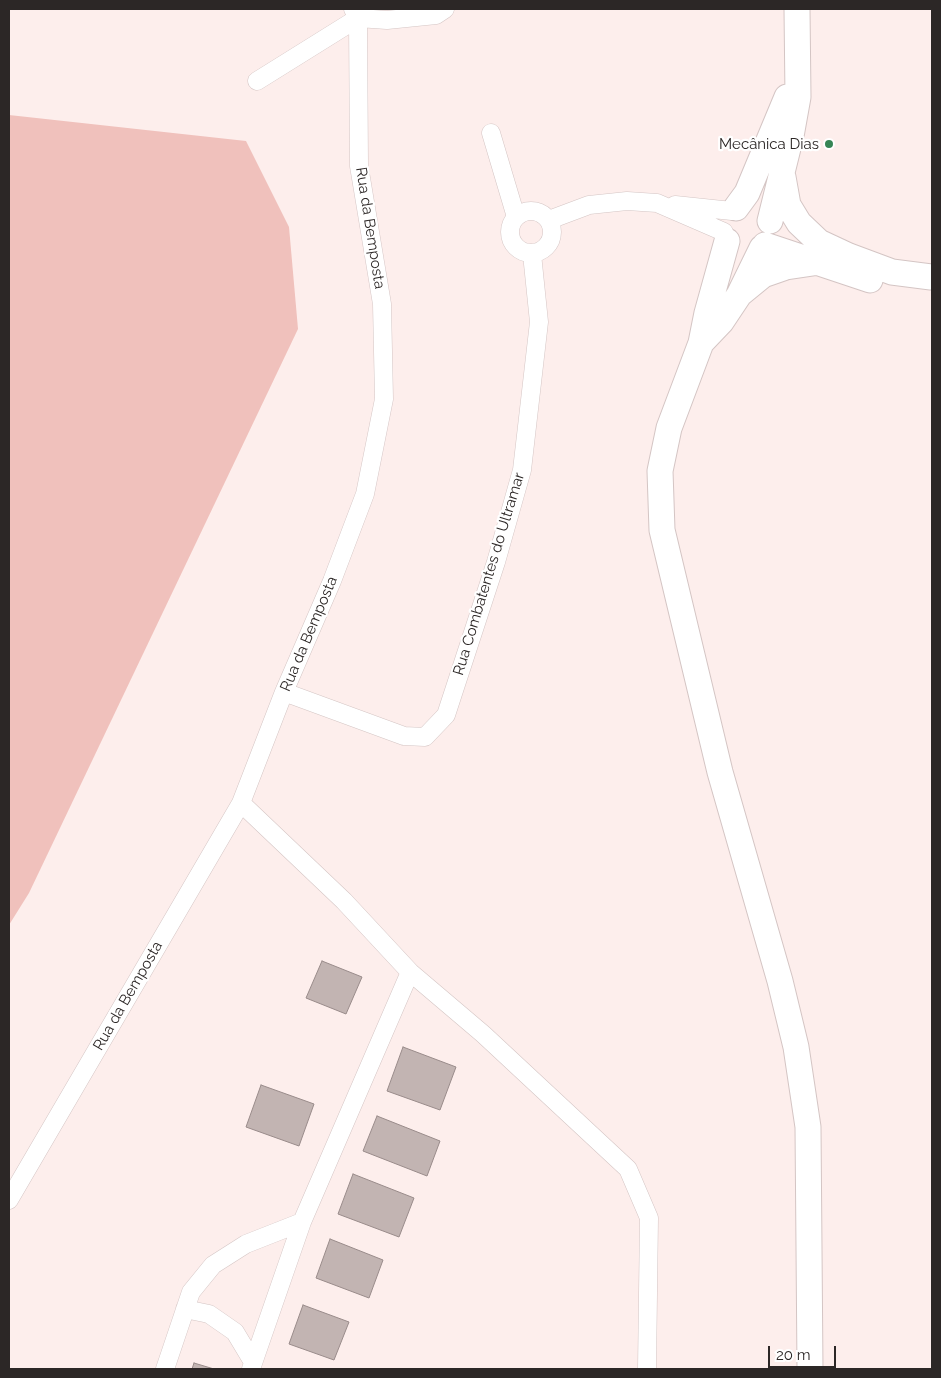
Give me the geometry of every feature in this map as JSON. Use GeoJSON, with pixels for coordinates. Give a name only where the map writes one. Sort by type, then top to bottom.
{"type":"FeatureCollection","features":[{"type":"Feature","properties":{"kind":"main road"},"geometry":{"type":"LineString","coordinates":[[701,343],[721,322],[739,295],[767,236],[798,97],[797,9]]}},
{"type":"Feature","properties":{"kind":"main road"},"geometry":{"type":"LineString","coordinates":[[797,72],[750,184],[730,223],[701,343],[669,428],[660,471],[662,530],[720,772],[780,981],[796,1047],[808,1127],[810,1369]]}},
{"type":"Feature","properties":{"kind":"main road"},"geometry":{"type":"LineString","coordinates":[[782,175],[788,205],[816,252]]}},
{"type":"Feature","properties":{"kind":"main road"},"geometry":{"type":"LineString","coordinates":[[752,206],[766,214],[767,236],[755,252],[739,252],[730,223],[752,206]]}},
{"type":"Feature","properties":{"kind":"main road"},"geometry":{"type":"LineString","coordinates":[[767,236],[816,252],[868,280],[902,281],[931,277]]}},
{"type":"Feature","properties":{"kind":"main road"},"geometry":{"type":"LineString","coordinates":[[739,295],[763,274],[786,267],[816,252]]}},
{"type":"Feature","properties":{"kind":"street"},"geometry":{"type":"LineString","coordinates":[[257,80],[356,13],[397,19],[436,15],[445,9]]}},
{"type":"Feature","properties":{"kind":"street","name":"Rua da Bemposta"},"geometry":{"type":"LineString","coordinates":[[9,1200],[241,803],[284,692],[332,581],[365,494],[384,399],[382,304],[359,166],[356,13]]}},
{"type":"Feature","properties":{"kind":"street"},"geometry":{"type":"LineString","coordinates":[[490,134],[516,217]]}},
{"type":"Feature","properties":{"kind":"street"},"geometry":{"type":"LineString","coordinates":[[548,220],[590,205],[627,201],[657,203],[730,223]]}},
{"type":"Feature","properties":{"kind":"street"},"geometry":{"type":"LineString","coordinates":[[531,211],[543,214],[548,220],[552,230],[550,242],[545,248],[532,254],[520,251],[512,243],[510,228],[516,217],[531,211]]}},
{"type":"Feature","properties":{"kind":"street","name":"Rua Combatentes do Ultramar"},"geometry":{"type":"LineString","coordinates":[[284,692],[404,736],[425,737],[446,715],[496,562],[522,470],[539,322],[532,254]]}},
{"type":"Feature","properties":{"kind":"street"},"geometry":{"type":"LineString","coordinates":[[241,803],[344,901],[410,972],[482,1034],[628,1169],[649,1218],[647,1369]]}},
{"type":"Feature","properties":{"kind":"street"},"geometry":{"type":"LineString","coordinates":[[252,1365],[302,1222],[410,972]]}},
{"type":"Feature","properties":{"kind":"street"},"geometry":{"type":"LineString","coordinates":[[165,1369],[191,1292],[213,1266],[246,1244],[302,1222]]}},
{"type":"Feature","properties":{"kind":"street"},"geometry":{"type":"LineString","coordinates":[[186,1309],[209,1314],[235,1332],[252,1365]]}},
{"type":"Feature","properties":{"kind":"shaded area"},"geometry":{"type":"Polygon","coordinates":[[[9,115],[246,141],[289,227],[298,329],[29,893],[9,925],[9,115]]]}},
{"type":"Feature","properties":{"kind":"building"},"geometry":{"type":"Polygon","coordinates":[[[322,961],[362,977],[346,1014],[306,998],[322,961]]]}},
{"type":"Feature","properties":{"kind":"building"},"geometry":{"type":"Polygon","coordinates":[[[403,1047],[456,1067],[440,1110],[387,1091],[403,1047]]]}},
{"type":"Feature","properties":{"kind":"building"},"geometry":{"type":"Polygon","coordinates":[[[261,1085],[314,1104],[299,1146],[246,1127],[261,1085]]]}},
{"type":"Feature","properties":{"kind":"building"},"geometry":{"type":"Polygon","coordinates":[[[377,1116],[440,1141],[427,1176],[363,1151],[377,1116]]]}},
{"type":"Feature","properties":{"kind":"building"},"geometry":{"type":"Polygon","coordinates":[[[353,1174],[414,1198],[399,1237],[338,1214],[353,1174]]]}},
{"type":"Feature","properties":{"kind":"building"},"geometry":{"type":"Polygon","coordinates":[[[330,1239],[383,1260],[369,1298],[316,1278],[330,1239]]]}},
{"type":"Feature","properties":{"kind":"building"},"geometry":{"type":"Polygon","coordinates":[[[303,1305],[349,1322],[334,1360],[289,1344],[303,1305]]]}},
{"type":"Feature","properties":{"kind":"building"},"geometry":{"type":"Polygon","coordinates":[[[194,1363],[214,1369],[192,1369],[194,1363]]]}},
{"type":"Feature","properties":{"kind":"place","name":"Mecânica Dias"},"geometry":{"type":"Point","coordinates":[829,144]}}]}
